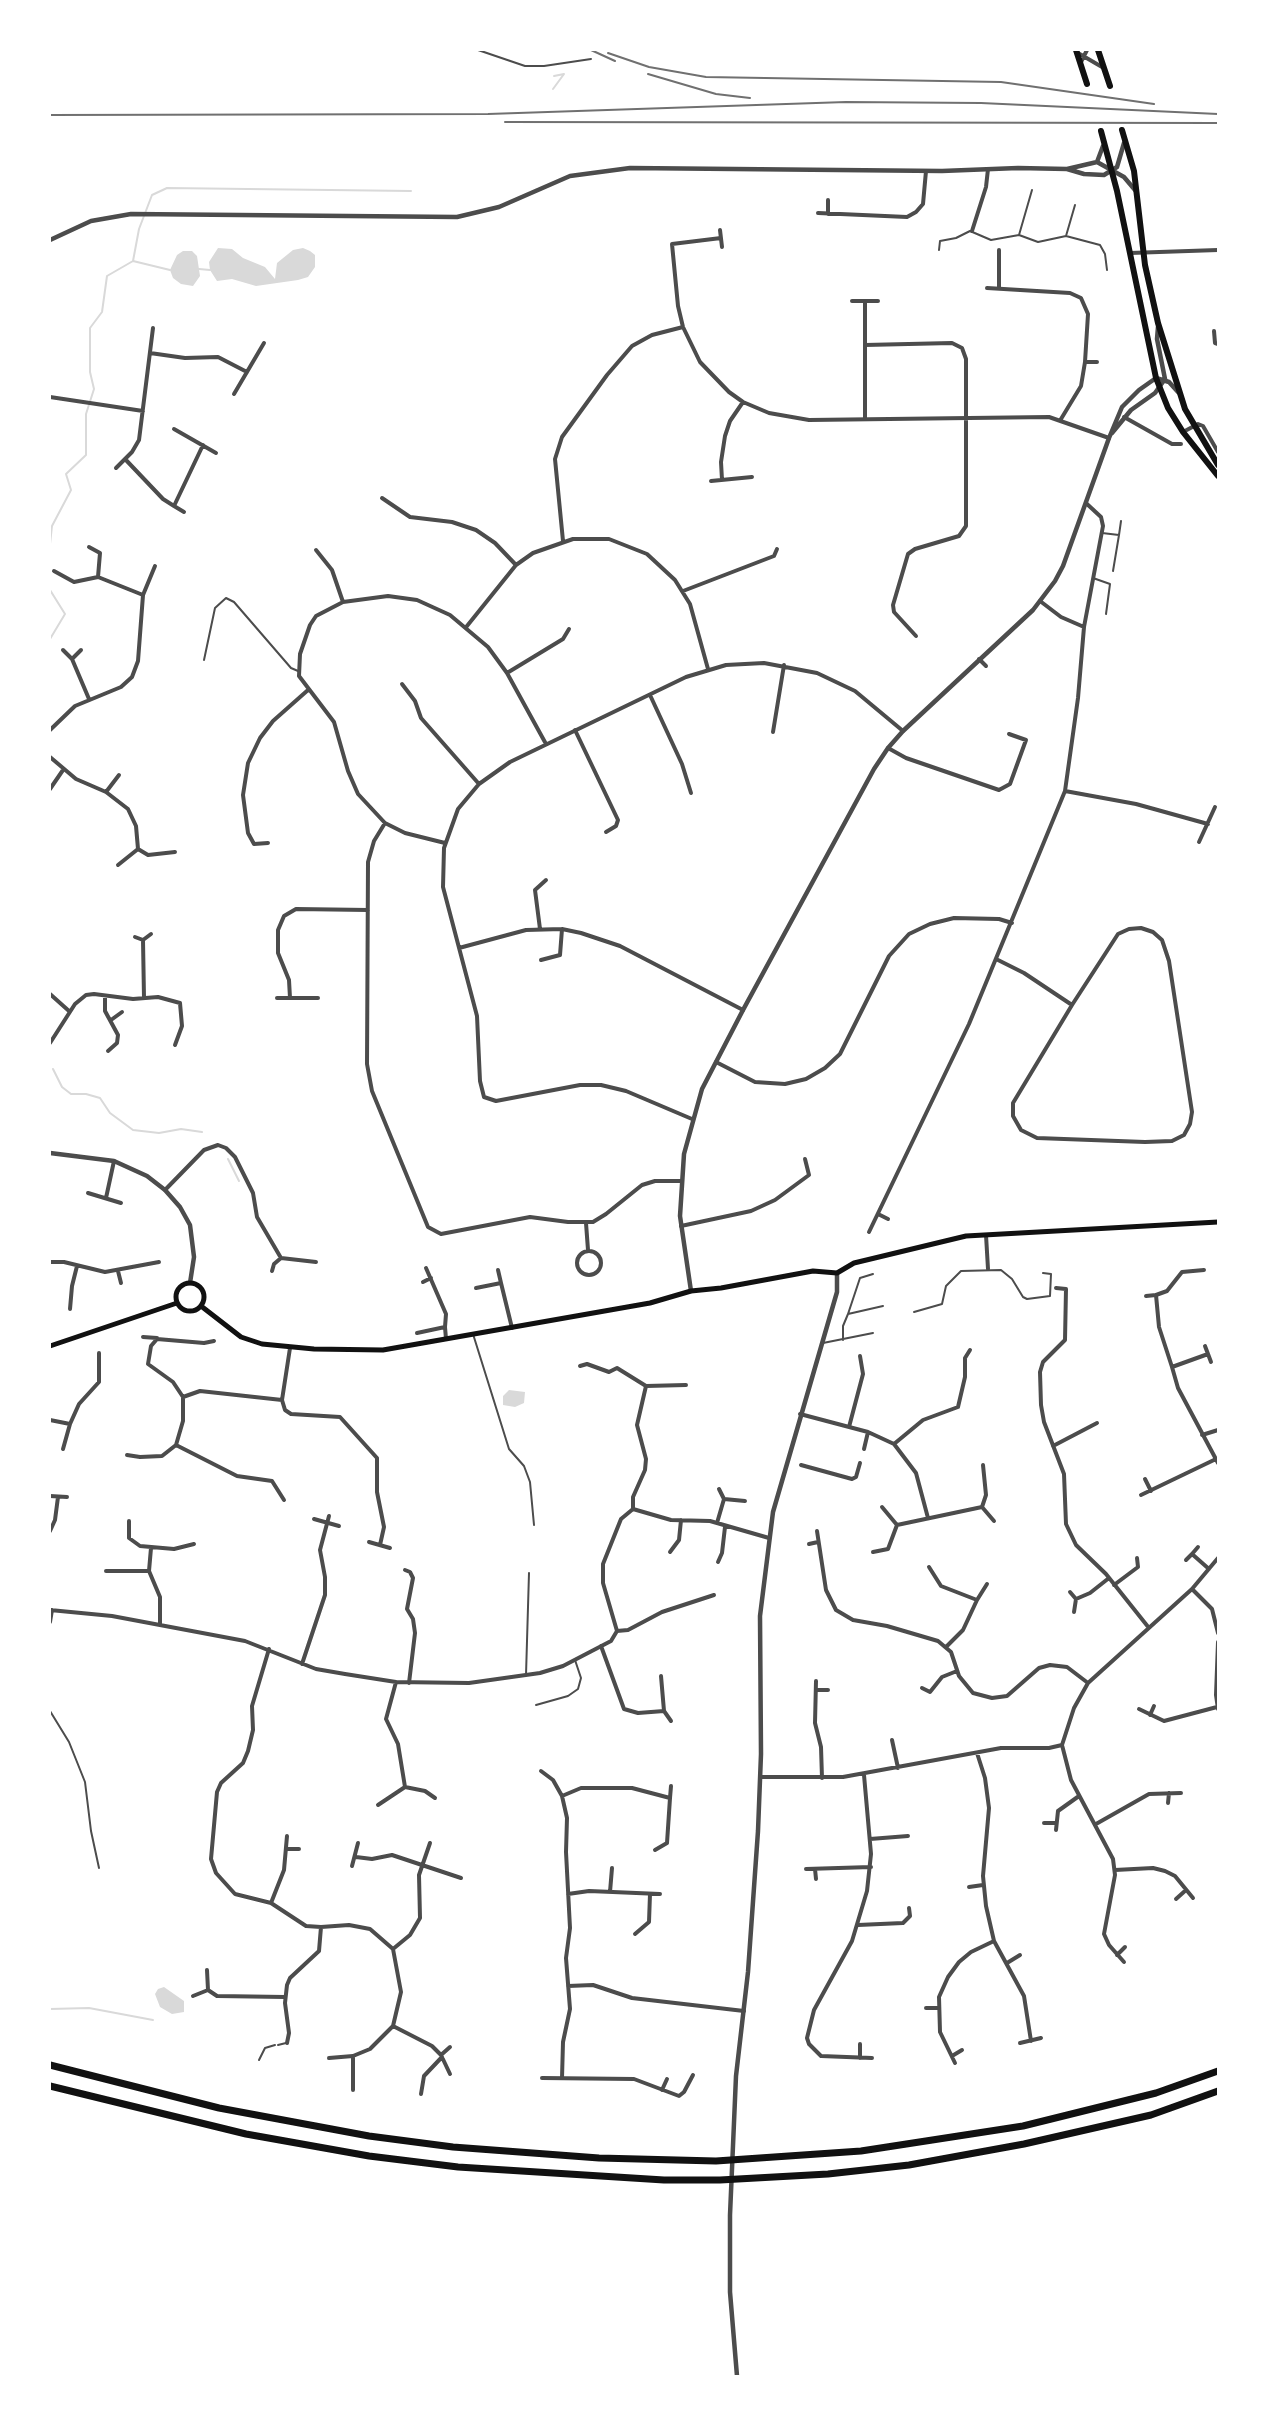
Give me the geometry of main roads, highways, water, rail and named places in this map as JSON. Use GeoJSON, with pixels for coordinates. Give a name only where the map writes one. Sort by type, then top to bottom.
{"type":"FeatureCollection","features":[{"type":"Feature","properties":{"kind":"highway"},"geometry":{"type":"LineString","coordinates":[[50,2065],[219,2108],[369,2136],[453,2147],[599,2158],[716,2161],[861,2151],[1023,2126],[1156,2093],[1218,2071]]}},
{"type":"Feature","properties":{"kind":"highway"},"geometry":{"type":"LineString","coordinates":[[50,2086],[246,2134],[369,2156],[458,2167],[664,2180],[730,2180],[909,2165],[1024,2144],[1151,2115],[1218,2091]]}},
{"type":"Feature","properties":{"kind":"main road"},"geometry":{"type":"LineString","coordinates":[[1098,50],[1110,86]]}},
{"type":"Feature","properties":{"kind":"main road"},"geometry":{"type":"LineString","coordinates":[[1076,51],[1087,84]]}},
{"type":"Feature","properties":{"kind":"main road"},"geometry":{"type":"LineString","coordinates":[[1122,130],[1137,192],[1143,252],[1158,323],[1172,364],[1178,392],[1193,426],[1218,465]]}},
{"type":"Feature","properties":{"kind":"main road"},"geometry":{"type":"LineString","coordinates":[[1102,134],[1115,183],[1156,378],[1168,408],[1183,432],[1206,464],[1218,476]]}},
{"type":"Feature","properties":{"kind":"main road"},"geometry":{"type":"LineString","coordinates":[[201,1306],[241,1337],[262,1344],[290,1348],[383,1350],[650,1303],[692,1291],[722,1288],[813,1270],[837,1273],[864,1260],[948,1240],[986,1234],[1218,1222]]}},
{"type":"Feature","properties":{"kind":"main road"},"geometry":{"type":"LineString","coordinates":[[186,1283],[201,1287],[204,1294],[201,1306],[190,1311],[182,1309],[177,1303],[178,1292],[186,1283]]}},
{"type":"Feature","properties":{"kind":"main road"},"geometry":{"type":"LineString","coordinates":[[50,1346],[177,1303]]}},
{"type":"Feature","properties":{"kind":"waterway"},"geometry":{"type":"LineString","coordinates":[[554,76],[564,74]]}},
{"type":"Feature","properties":{"kind":"waterway"},"geometry":{"type":"LineString","coordinates":[[553,89],[564,74]]}},
{"type":"Feature","properties":{"kind":"waterway"},"geometry":{"type":"LineString","coordinates":[[50,544],[52,526],[71,490],[66,474],[86,455],[86,414],[94,389],[90,372],[90,328],[102,312],[107,276],[133,261],[139,229],[152,195],[167,188],[411,191]]}},
{"type":"Feature","properties":{"kind":"waterway"},"geometry":{"type":"LineString","coordinates":[[133,261],[170,270]]}},
{"type":"Feature","properties":{"kind":"waterway"},"geometry":{"type":"LineString","coordinates":[[199,269],[210,270]]}},
{"type":"Feature","properties":{"kind":"waterway"},"geometry":{"type":"LineString","coordinates":[[50,590],[65,614],[50,639]]}},
{"type":"Feature","properties":{"kind":"waterway"},"geometry":{"type":"LineString","coordinates":[[53,1069],[62,1087],[71,1094],[86,1094],[100,1098],[110,1113],[133,1130],[159,1133],[181,1129],[202,1132]]}},
{"type":"Feature","properties":{"kind":"waterway"},"geometry":{"type":"LineString","coordinates":[[228,1159],[239,1181]]}},
{"type":"Feature","properties":{"kind":"waterway"},"geometry":{"type":"LineString","coordinates":[[50,2009],[89,2008],[153,2020]]}},
{"type":"Feature","properties":{"kind":"railway"},"geometry":{"type":"LineString","coordinates":[[591,50],[615,61]]}},
{"type":"Feature","properties":{"kind":"railway"},"geometry":{"type":"LineString","coordinates":[[608,53],[649,67],[706,77],[1001,82],[1154,104]]}},
{"type":"Feature","properties":{"kind":"railway"},"geometry":{"type":"LineString","coordinates":[[648,74],[716,94],[750,98]]}},
{"type":"Feature","properties":{"kind":"railway"},"geometry":{"type":"LineString","coordinates":[[50,115],[488,114],[846,102],[981,103],[1218,114]]}},
{"type":"Feature","properties":{"kind":"railway"},"geometry":{"type":"LineString","coordinates":[[505,122],[1218,123]]}}]}
